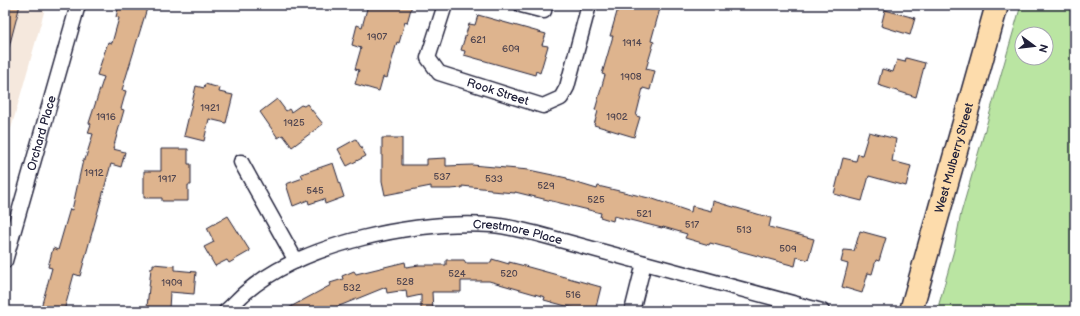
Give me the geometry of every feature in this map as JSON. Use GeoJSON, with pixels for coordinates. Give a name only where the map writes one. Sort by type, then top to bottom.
{"type":"FeatureCollection","features":[{"type":"Feature","properties":{"kind":"main road","name":"West Mulberry Street"},"geometry":{"type":"LineString","coordinates":[[911,311],[997,5]]}},
{"type":"Feature","properties":{"kind":"street","name":"Orchard Place"},"geometry":{"type":"LineString","coordinates":[[5,261],[78,5]]}},
{"type":"Feature","properties":{"kind":"street","name":"Rook Street"},"geometry":{"type":"LineString","coordinates":[[445,5],[428,58],[439,73],[543,106],[561,98],[568,87],[589,5]]}},
{"type":"Feature","properties":{"kind":"street"},"geometry":{"type":"LineString","coordinates":[[521,5],[544,11],[545,5]]}},
{"type":"Feature","properties":{"kind":"street"},"geometry":{"type":"LineString","coordinates":[[241,162],[296,261]]}},
{"type":"Feature","properties":{"kind":"street","name":"Crestmore Place"},"geometry":{"type":"LineString","coordinates":[[226,311],[247,291],[296,261],[330,248],[361,239],[411,228],[453,224],[494,225],[519,230],[822,311]]}},
{"type":"Feature","properties":{"kind":"street"},"geometry":{"type":"LineString","coordinates":[[632,311],[644,263]]}},
{"type":"Feature","properties":{"kind":"shaded area"},"geometry":{"type":"Polygon","coordinates":[[[5,5],[46,5],[5,150],[5,5]]]}},
{"type":"Feature","properties":{"kind":"green space"},"geometry":{"type":"Polygon","coordinates":[[[1021,5],[1075,5],[1075,311],[937,311],[954,250],[961,213],[1014,29],[1014,66],[1054,66],[1054,26],[1015,26],[1021,5]]]}},
{"type":"Feature","properties":{"kind":"building"},"geometry":{"type":"Polygon","coordinates":[[[5,5],[20,5],[9,47],[5,46],[5,5]]]}},
{"type":"Feature","properties":{"kind":"building"},"geometry":{"type":"Polygon","coordinates":[[[119,5],[148,5],[122,90],[126,91],[121,109],[124,110],[113,149],[125,152],[121,167],[111,164],[80,276],[74,274],[64,311],[40,311],[52,268],[48,267],[53,248],[58,250],[70,209],[72,210],[83,160],[85,160],[93,134],[88,133],[91,124],[89,123],[104,77],[97,75],[108,42],[112,43],[119,18],[116,17],[119,5]]]}},
{"type":"Feature","properties":{"kind":"building"},"geometry":{"type":"Polygon","coordinates":[[[368,5],[412,5],[399,43],[397,42],[387,78],[383,77],[379,91],[355,84],[359,70],[355,69],[361,48],[352,45],[357,25],[362,27],[368,5]]]}},
{"type":"Feature","properties":{"kind":"building"},"geometry":{"type":"Polygon","coordinates":[[[619,5],[661,5],[651,41],[654,42],[646,69],[655,71],[650,90],[643,88],[636,116],[640,117],[634,137],[594,125],[598,111],[595,110],[605,75],[602,74],[613,36],[610,36],[619,5]]]}},
{"type":"Feature","properties":{"kind":"building"},"geometry":{"type":"Polygon","coordinates":[[[885,10],[915,18],[910,35],[881,26],[885,10]]]}},
{"type":"Feature","properties":{"kind":"building"},"geometry":{"type":"Polygon","coordinates":[[[478,15],[546,34],[542,45],[548,46],[540,73],[536,71],[535,75],[464,55],[465,51],[461,50],[469,24],[475,25],[478,15]]]}},
{"type":"Feature","properties":{"kind":"building"},"geometry":{"type":"Polygon","coordinates":[[[906,58],[925,63],[916,97],[878,85],[882,69],[893,72],[897,60],[905,62],[906,58]]]}},
{"type":"Feature","properties":{"kind":"building"},"geometry":{"type":"Polygon","coordinates":[[[205,84],[220,88],[219,92],[233,95],[226,123],[209,119],[204,141],[184,136],[196,86],[204,88],[205,84]]]}},
{"type":"Feature","properties":{"kind":"building"},"geometry":{"type":"Polygon","coordinates":[[[277,99],[286,111],[289,109],[291,112],[301,105],[304,106],[307,104],[323,124],[292,147],[283,135],[278,138],[260,112],[277,99]]]}},
{"type":"Feature","properties":{"kind":"building"},"geometry":{"type":"Polygon","coordinates":[[[869,132],[896,139],[892,161],[911,166],[906,186],[869,176],[862,201],[834,194],[843,158],[856,161],[858,154],[862,155],[869,132]]]}},
{"type":"Feature","properties":{"kind":"building"},"geometry":{"type":"Polygon","coordinates":[[[382,138],[402,138],[402,165],[427,165],[427,159],[446,158],[446,166],[472,165],[529,170],[567,178],[567,180],[597,189],[598,186],[653,199],[691,212],[692,206],[711,211],[713,201],[771,218],[769,227],[814,239],[808,260],[797,257],[795,266],[710,243],[709,245],[685,238],[687,234],[663,227],[614,216],[613,221],[600,217],[601,213],[515,192],[491,191],[491,189],[462,186],[462,188],[431,189],[431,186],[385,195],[382,181],[382,138]]]}},
{"type":"Feature","properties":{"kind":"building"},"geometry":{"type":"Polygon","coordinates":[[[356,139],[366,156],[347,166],[338,149],[356,139]]]}},
{"type":"Feature","properties":{"kind":"building"},"geometry":{"type":"Polygon","coordinates":[[[161,149],[188,149],[188,164],[191,164],[191,185],[188,185],[188,201],[162,201],[162,198],[144,198],[144,171],[161,171],[161,149]]]}},
{"type":"Feature","properties":{"kind":"building"},"geometry":{"type":"Polygon","coordinates":[[[333,163],[344,197],[325,204],[324,199],[309,204],[308,200],[293,206],[286,184],[303,178],[301,174],[333,163]]]}},
{"type":"Feature","properties":{"kind":"building"},"geometry":{"type":"Polygon","coordinates":[[[228,216],[250,251],[229,263],[227,260],[215,266],[204,247],[214,242],[207,228],[228,216]]]}},
{"type":"Feature","properties":{"kind":"building"},"geometry":{"type":"Polygon","coordinates":[[[860,231],[886,238],[879,261],[876,260],[872,274],[868,273],[862,293],[842,287],[848,264],[841,262],[844,250],[854,251],[860,231]]]}},
{"type":"Feature","properties":{"kind":"building"},"geometry":{"type":"Polygon","coordinates":[[[492,259],[509,264],[509,262],[521,265],[601,287],[595,311],[584,311],[544,300],[545,297],[489,281],[461,281],[461,292],[432,292],[433,311],[421,311],[421,295],[407,298],[406,290],[387,293],[386,287],[327,311],[283,311],[331,285],[330,283],[343,279],[342,276],[354,271],[356,274],[405,262],[406,267],[419,265],[446,265],[446,260],[464,260],[466,263],[491,263],[492,259]]]}},
{"type":"Feature","properties":{"kind":"building"},"geometry":{"type":"Polygon","coordinates":[[[153,264],[175,266],[175,270],[196,272],[194,294],[170,292],[169,309],[147,307],[151,268],[153,268],[153,264]]]}}]}
